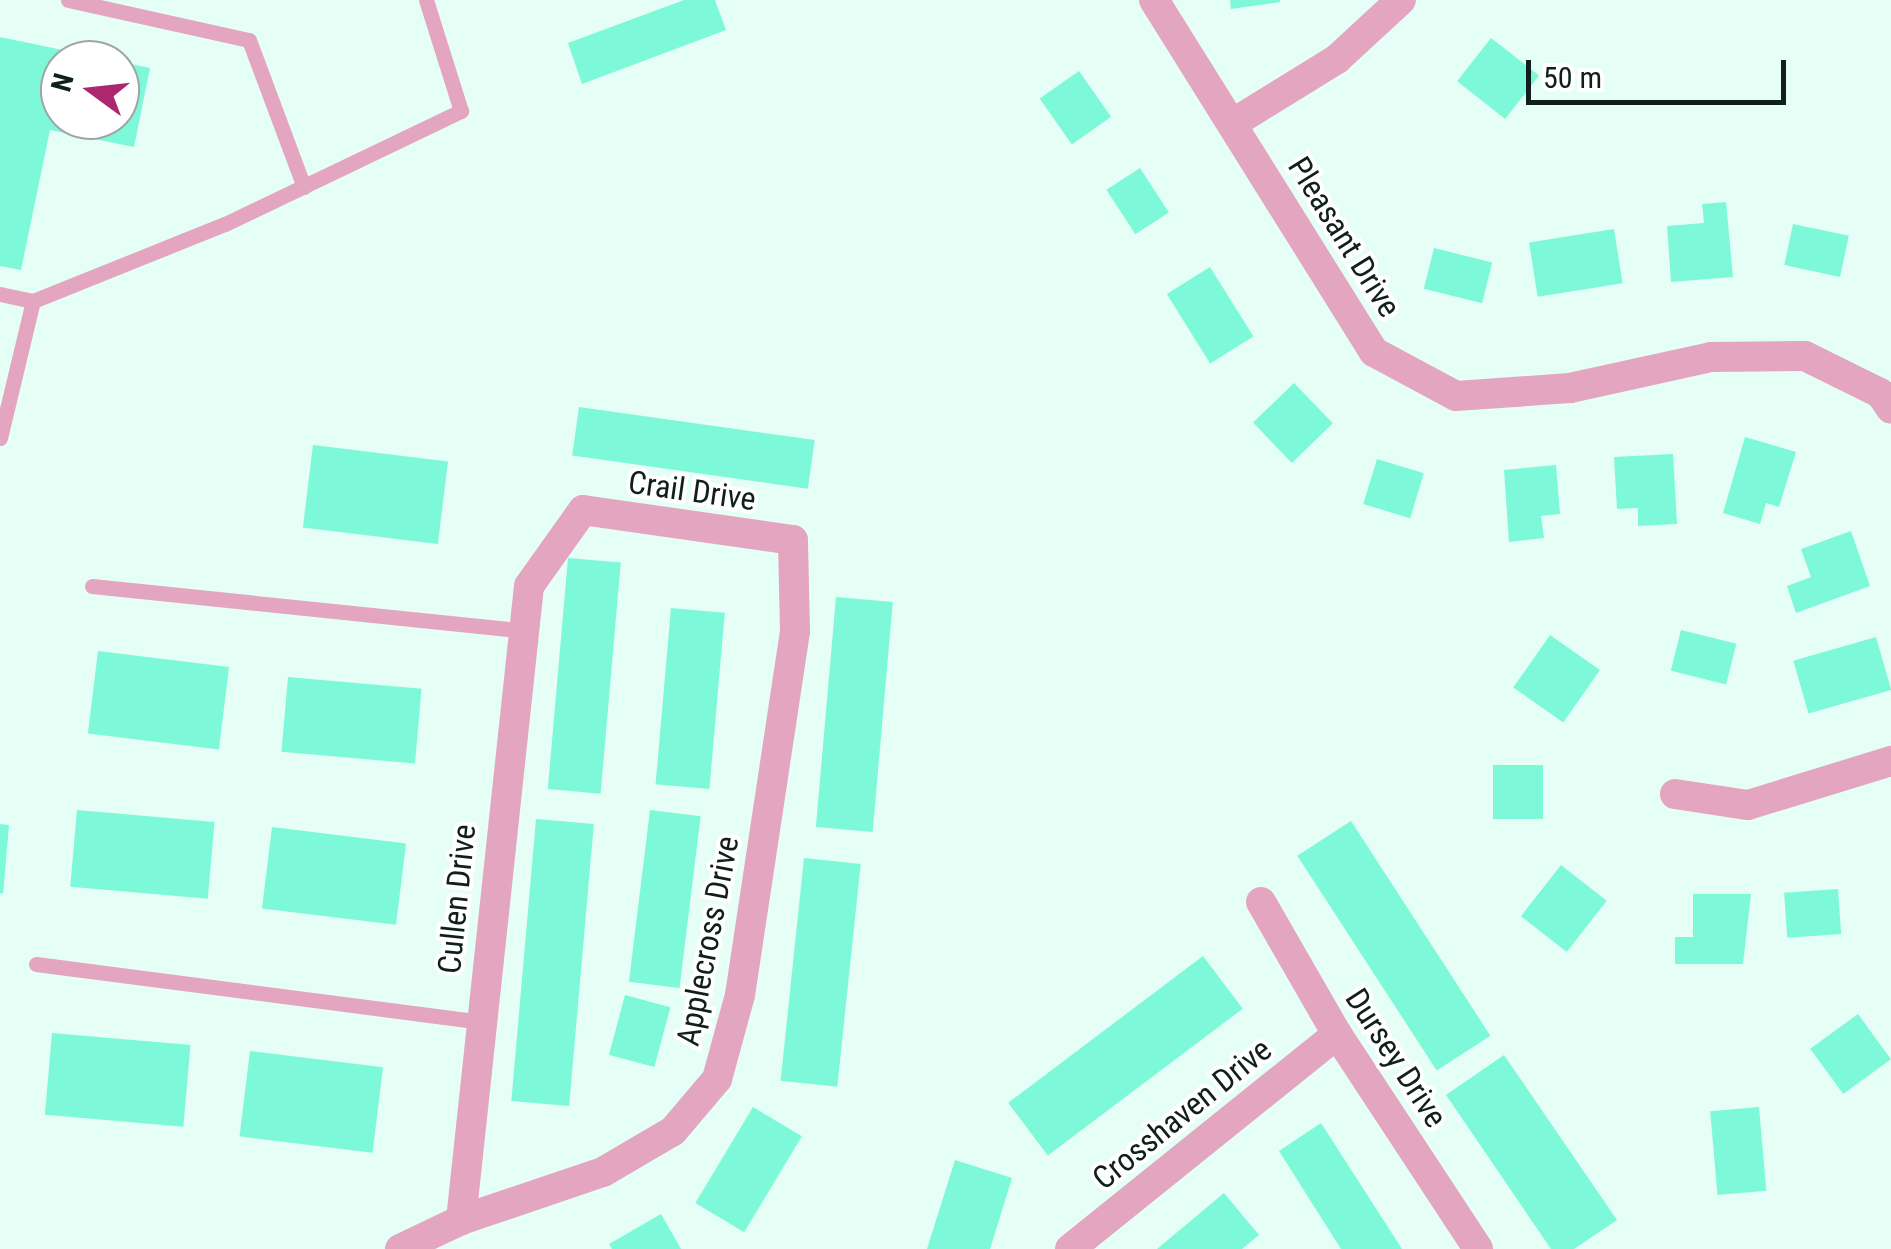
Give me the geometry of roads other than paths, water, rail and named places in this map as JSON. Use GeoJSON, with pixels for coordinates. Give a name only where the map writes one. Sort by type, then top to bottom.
{"type":"FeatureCollection","features":[{"type":"Feature","properties":{"kind":"street","name":"Pleasant Drive"},"geometry":{"type":"LineString","coordinates":[[1154,0],[1235,122],[1307,253],[1374,352],[1456,396],[1570,388],[1710,357],[1805,356],[1880,393],[1891,409]]}},
{"type":"Feature","properties":{"kind":"street"},"geometry":{"type":"LineString","coordinates":[[1235,122],[1337,59],[1400,0]]}},
{"type":"Feature","properties":{"kind":"street","name":"Crail Drive"},"geometry":{"type":"LineString","coordinates":[[529,586],[584,510],[794,540],[795,631]]}},
{"type":"Feature","properties":{"kind":"street","name":"Cullen Drive"},"geometry":{"type":"LineString","coordinates":[[461,1220],[529,586]]}},
{"type":"Feature","properties":{"kind":"street","name":"Applecross Drive"},"geometry":{"type":"LineString","coordinates":[[400,1249],[461,1220],[602,1172],[673,1131],[717,1078],[740,994],[795,631]]}},
{"type":"Feature","properties":{"kind":"street"},"geometry":{"type":"LineString","coordinates":[[1675,794],[1748,805],[1891,761]]}},
{"type":"Feature","properties":{"kind":"street","name":"Dursey Drive"},"geometry":{"type":"LineString","coordinates":[[1261,902],[1337,1034],[1478,1249]]}},
{"type":"Feature","properties":{"kind":"street","name":"Crosshaven Drive"},"geometry":{"type":"LineString","coordinates":[[1070,1249],[1337,1034]]}},
{"type":"Feature","properties":{"kind":"lane"},"geometry":{"type":"LineString","coordinates":[[68,0],[250,40],[304,187]]}},
{"type":"Feature","properties":{"kind":"lane"},"geometry":{"type":"LineString","coordinates":[[0,294],[32,301],[304,187],[461,111],[426,0]]}},
{"type":"Feature","properties":{"kind":"lane"},"geometry":{"type":"LineString","coordinates":[[0,438],[32,301]]}},
{"type":"Feature","properties":{"kind":"lane"},"geometry":{"type":"LineString","coordinates":[[92,586],[524,631]]}},
{"type":"Feature","properties":{"kind":"lane"},"geometry":{"type":"LineString","coordinates":[[36,964],[480,1022]]}}]}
